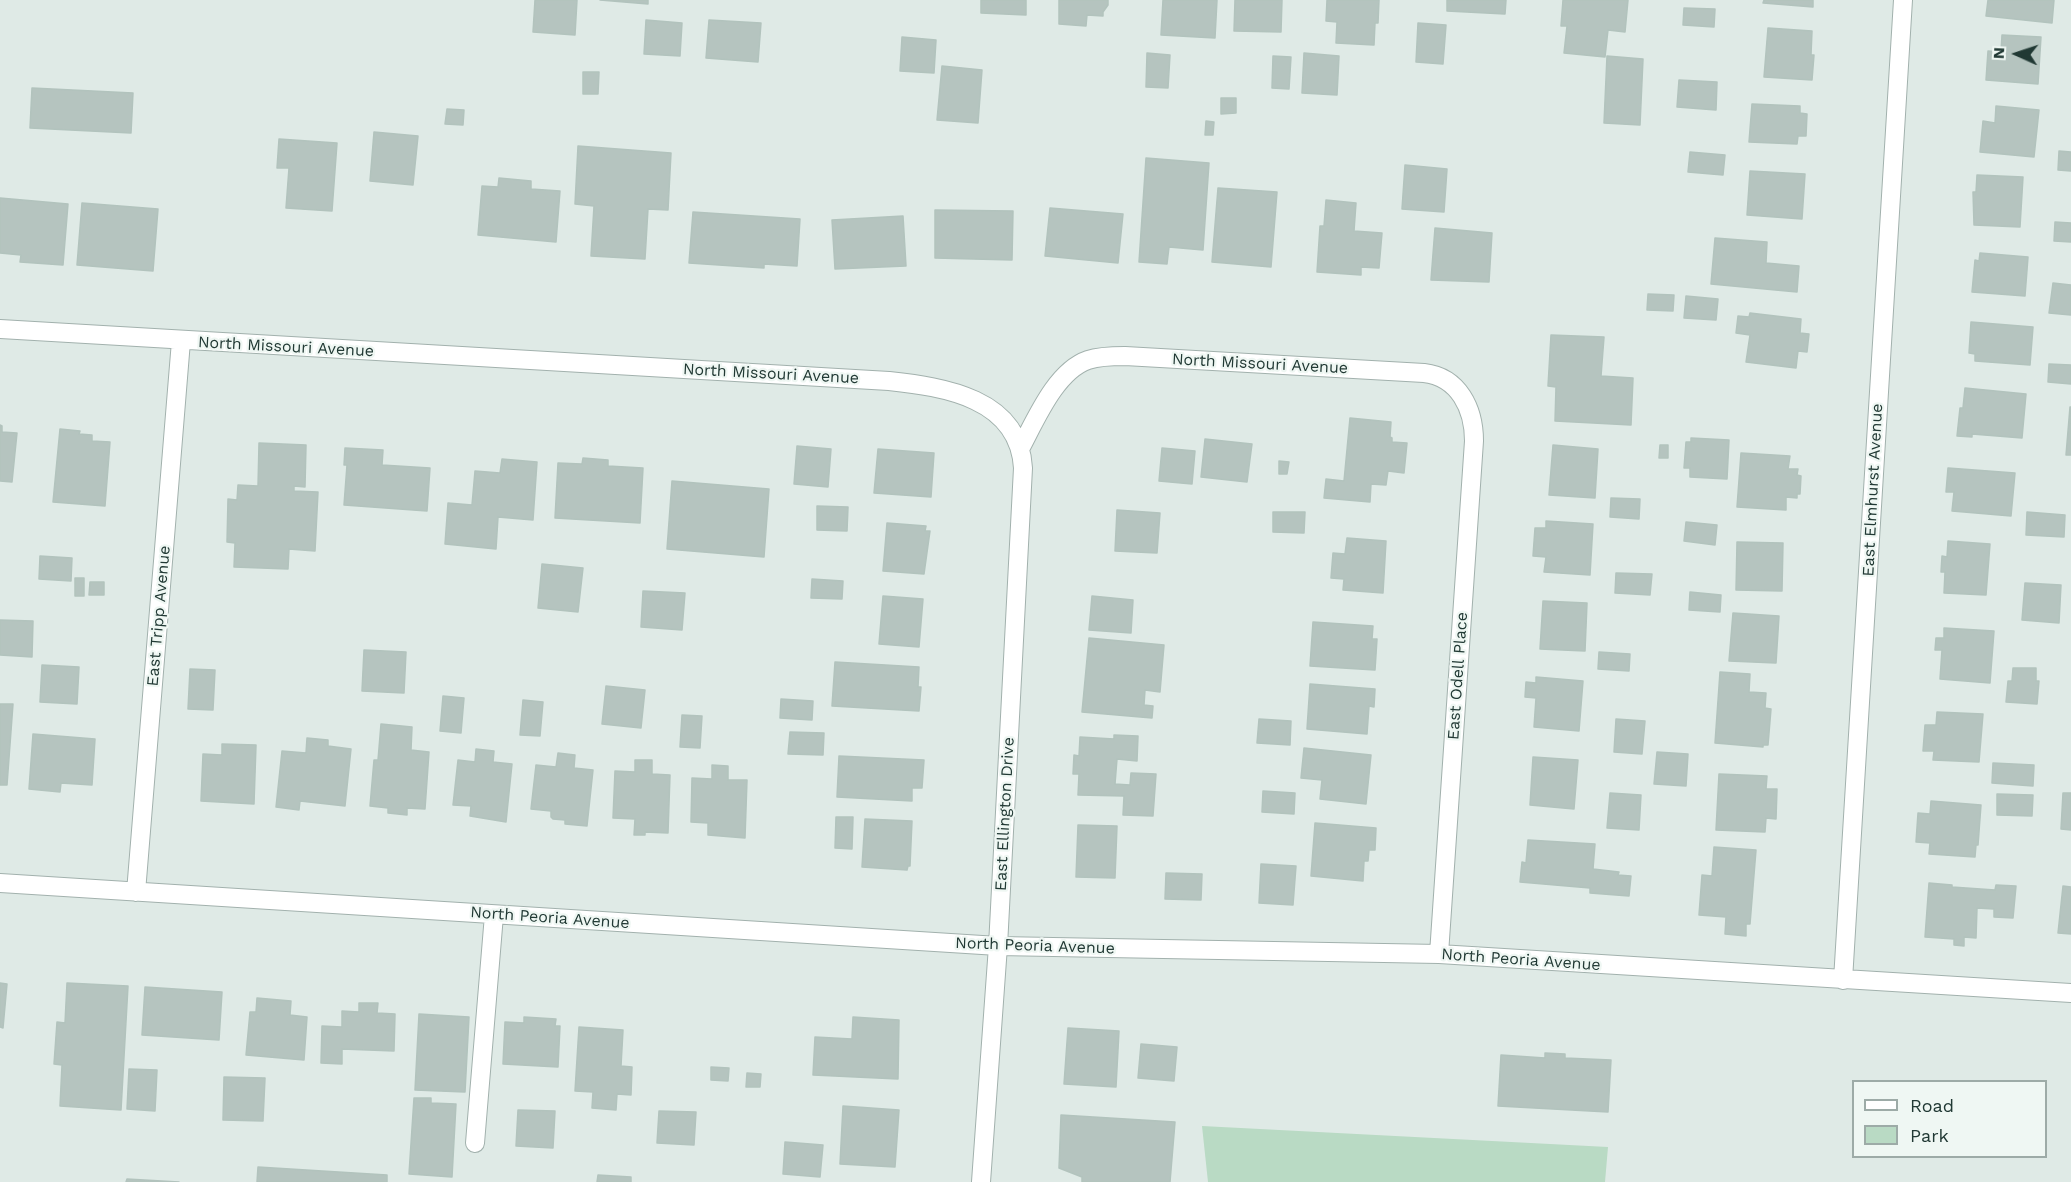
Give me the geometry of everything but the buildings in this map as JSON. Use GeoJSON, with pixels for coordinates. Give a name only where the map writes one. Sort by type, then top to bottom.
{"type":"FeatureCollection","features":[{"type":"Feature","properties":{"kind":"street","name":"East Elmhurst Avenue"},"geometry":{"type":"LineString","coordinates":[[1843,980],[1902,0]]}},
{"type":"Feature","properties":{"kind":"street","name":"North Missouri Avenue"},"geometry":{"type":"LineString","coordinates":[[0,329],[907,383],[961,393],[978,400],[1000,417],[1015,435],[1021,447]]}},
{"type":"Feature","properties":{"kind":"street","name":"East Tripp Avenue"},"geometry":{"type":"LineString","coordinates":[[136,892],[181,341]]}},
{"type":"Feature","properties":{"kind":"street","name":"North Missouri Avenue"},"geometry":{"type":"LineString","coordinates":[[1021,447],[1047,399],[1062,379],[1081,363],[1105,357],[1125,356],[1424,373],[1437,375],[1449,381],[1464,399]]}},
{"type":"Feature","properties":{"kind":"street","name":"East Odell Place"},"geometry":{"type":"LineString","coordinates":[[1439,954],[1474,441],[1473,420],[1464,399]]}},
{"type":"Feature","properties":{"kind":"street","name":"East Ellington Drive"},"geometry":{"type":"LineString","coordinates":[[981,1182],[998,946],[1023,474],[1021,447]]}},
{"type":"Feature","properties":{"kind":"street","name":"North Peoria Avenue"},"geometry":{"type":"LineString","coordinates":[[0,883],[998,946],[1439,954],[2071,993]]}},
{"type":"Feature","properties":{"kind":"street"},"geometry":{"type":"LineString","coordinates":[[475,1143],[494,915]]}},
{"type":"Feature","properties":{"kind":"green space"},"geometry":{"type":"Polygon","coordinates":[[[1202,1126],[1608,1147],[1605,1182],[1208,1182],[1202,1126]]]}}]}
